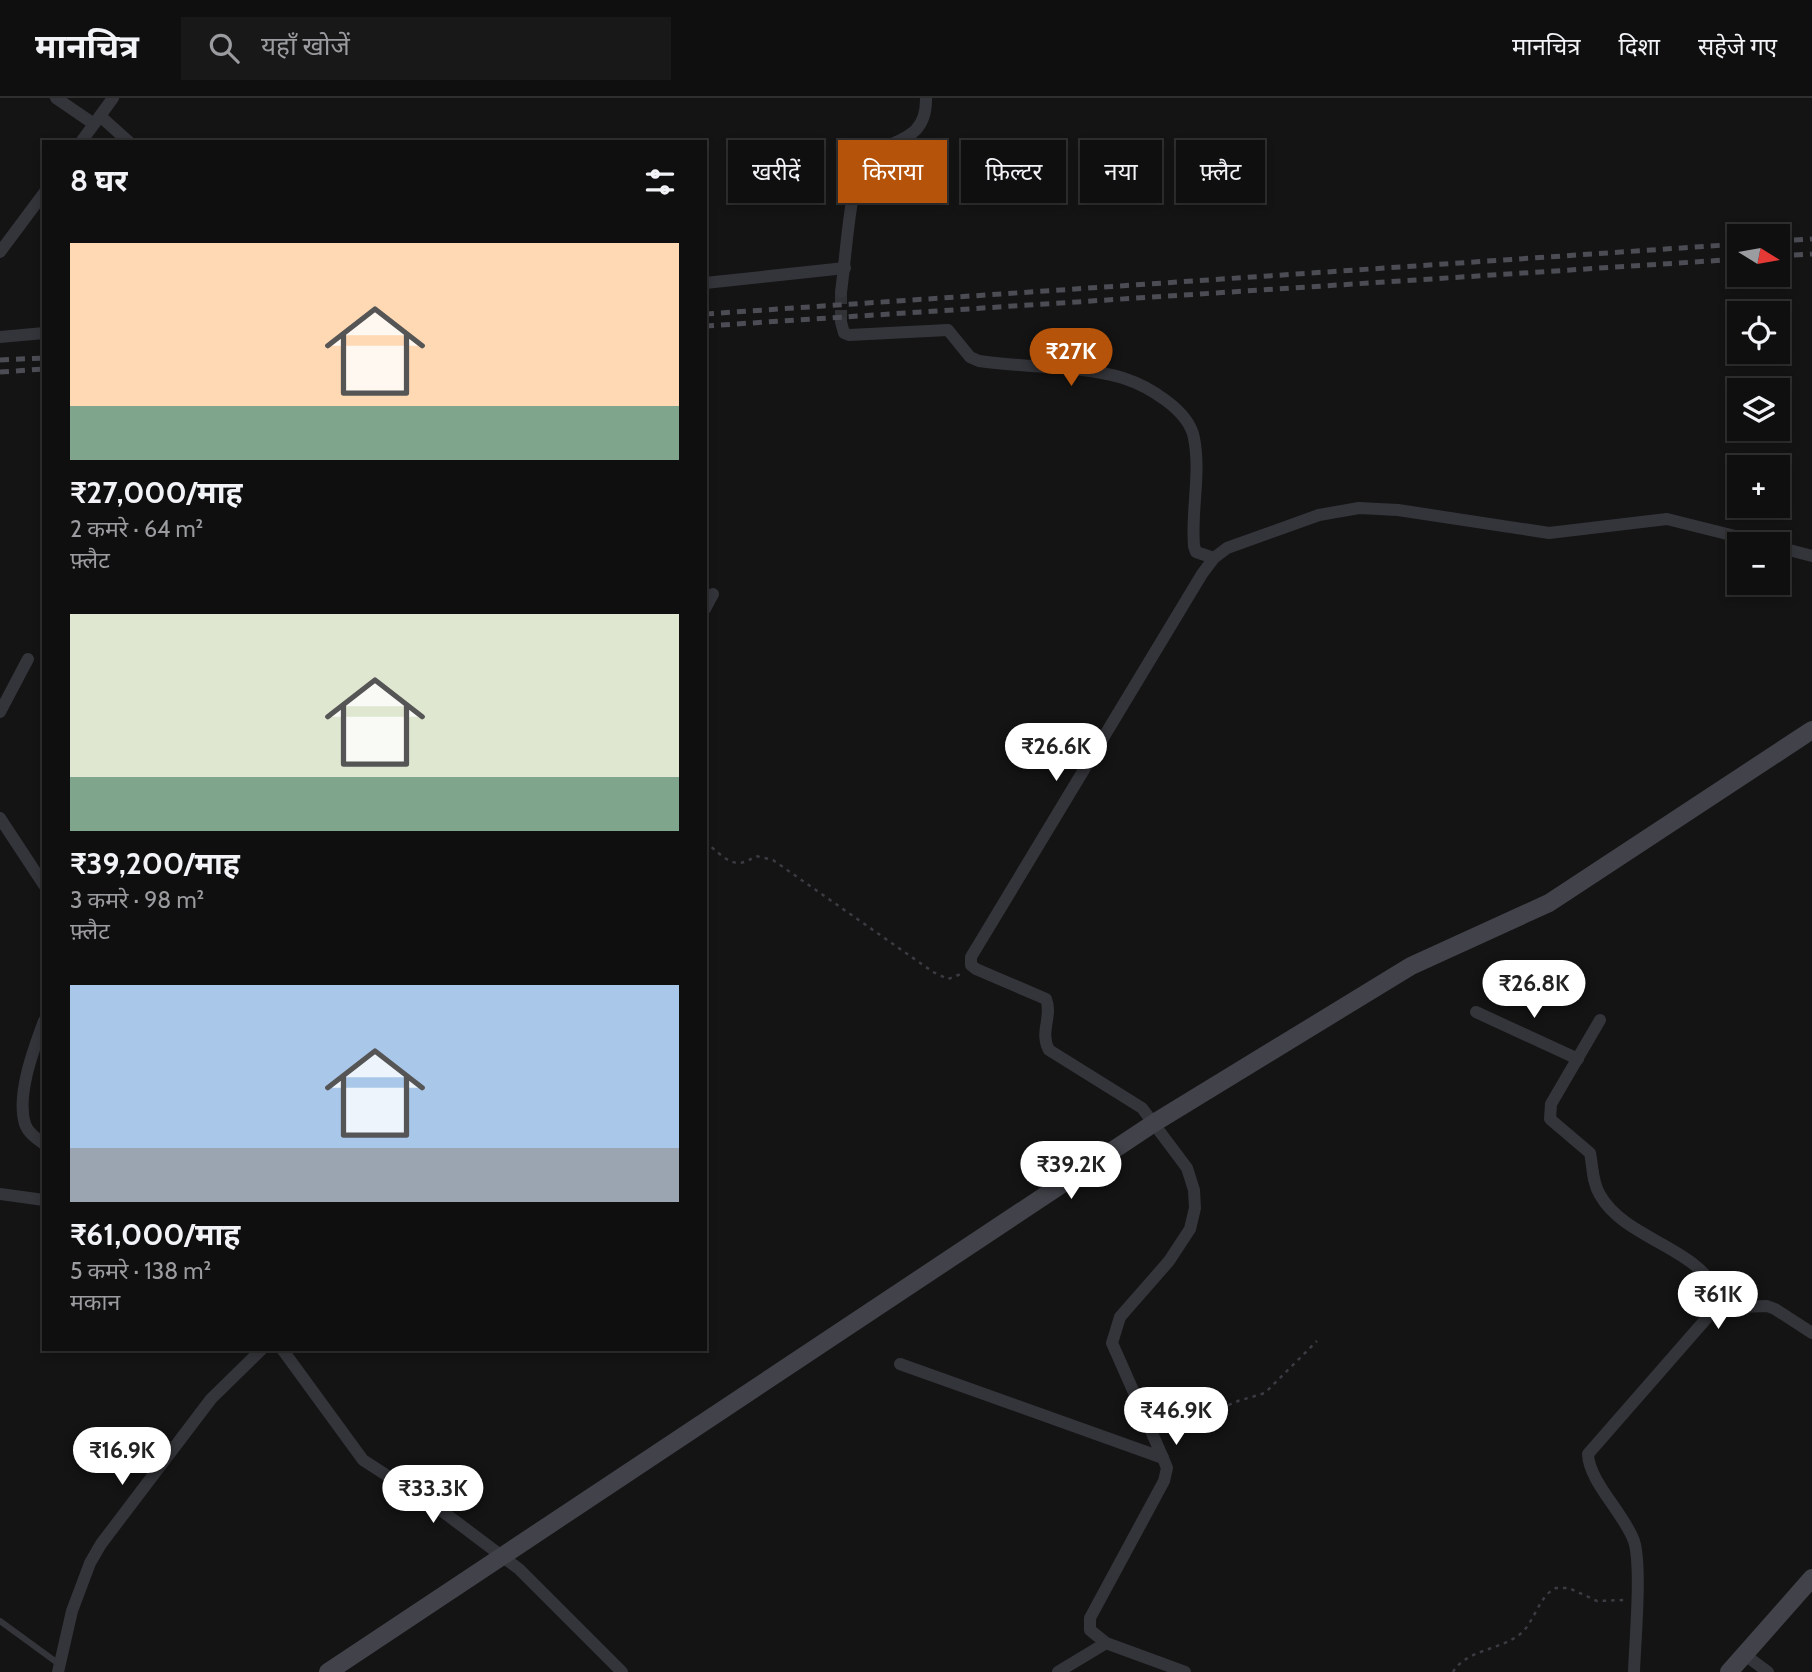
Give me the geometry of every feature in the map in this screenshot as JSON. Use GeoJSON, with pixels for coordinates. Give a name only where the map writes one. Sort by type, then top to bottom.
{"type":"FeatureCollection","features":[{"type":"Feature","properties":{"kind":"main road"},"geometry":{"type":"LineString","coordinates":[[328,1672],[1154,1123],[1411,966],[1549,903],[1812,730]]}},
{"type":"Feature","properties":{"kind":"main road"},"geometry":{"type":"LineString","coordinates":[[1729,1672],[1812,1578]]}},
{"type":"Feature","properties":{"kind":"street"},"geometry":{"type":"LineString","coordinates":[[56,98],[97,120],[126,140]]}},
{"type":"Feature","properties":{"kind":"street"},"geometry":{"type":"LineString","coordinates":[[82,140],[113,98]]}},
{"type":"Feature","properties":{"kind":"street"},"geometry":{"type":"LineString","coordinates":[[841,292],[858,172],[872,155],[892,146],[917,129],[922,120],[926,98]]}},
{"type":"Feature","properties":{"kind":"street"},"geometry":{"type":"LineString","coordinates":[[0,252],[42,196]]}},
{"type":"Feature","properties":{"kind":"street"},"geometry":{"type":"LineString","coordinates":[[707,283],[845,268]]}},
{"type":"Feature","properties":{"kind":"street"},"geometry":{"type":"LineString","coordinates":[[841,322],[844,333],[849,335],[948,330],[970,356],[979,361],[1110,375],[1142,386],[1184,417],[1194,435],[1197,458],[1194,546],[1196,552],[1214,558]]}},
{"type":"Feature","properties":{"kind":"street"},"geometry":{"type":"LineString","coordinates":[[0,337],[42,333]]}},
{"type":"Feature","properties":{"kind":"street"},"geometry":{"type":"LineString","coordinates":[[1185,1672],[1106,1643],[1090,1630],[1090,1618],[1164,1481],[1167,1468],[1112,1343],[1120,1317],[1180,1246],[1190,1228],[1195,1208],[1187,1168],[1154,1123],[1127,1097],[1049,1050],[1044,1041],[1048,1006],[1046,999],[971,965],[974,949],[1214,558],[1227,548],[1307,519],[1359,508],[1398,510],[1549,533],[1667,519],[1727,534]]}},
{"type":"Feature","properties":{"kind":"street"},"geometry":{"type":"LineString","coordinates":[[1790,550],[1812,556]]}},
{"type":"Feature","properties":{"kind":"street"},"geometry":{"type":"LineString","coordinates":[[707,605],[713,594]]}},
{"type":"Feature","properties":{"kind":"street"},"geometry":{"type":"LineString","coordinates":[[0,712],[28,659]]}},
{"type":"Feature","properties":{"kind":"street"},"geometry":{"type":"LineString","coordinates":[[0,818],[42,882]]}},
{"type":"Feature","properties":{"kind":"street"},"geometry":{"type":"LineString","coordinates":[[1476,1012],[1578,1059]]}},
{"type":"Feature","properties":{"kind":"street"},"geometry":{"type":"LineString","coordinates":[[1600,1020],[1551,1104],[1549,1112],[1553,1125],[1590,1153],[1596,1187],[1609,1208],[1703,1273],[1717,1292],[1739,1307],[1767,1306],[1812,1333]]}},
{"type":"Feature","properties":{"kind":"street"},"geometry":{"type":"LineString","coordinates":[[42,1026],[30,1057],[24,1107],[27,1129],[42,1142]]}},
{"type":"Feature","properties":{"kind":"street"},"geometry":{"type":"LineString","coordinates":[[0,1194],[42,1200]]}},
{"type":"Feature","properties":{"kind":"street"},"geometry":{"type":"LineString","coordinates":[[1634,1672],[1634,1541],[1591,1468],[1588,1454],[1706,1319],[1717,1292]]}},
{"type":"Feature","properties":{"kind":"street"},"geometry":{"type":"LineString","coordinates":[[59,1669],[72,1611],[89,1563],[101,1544],[211,1399],[260,1351]]}},
{"type":"Feature","properties":{"kind":"street"},"geometry":{"type":"LineString","coordinates":[[283,1351],[363,1460],[442,1511],[504,1557],[622,1672]]}},
{"type":"Feature","properties":{"kind":"street"},"geometry":{"type":"LineString","coordinates":[[901,1364],[1163,1458]]}},
{"type":"Feature","properties":{"kind":"street"},"geometry":{"type":"LineString","coordinates":[[1058,1672],[1106,1643]]}},
{"type":"Feature","properties":{"kind":"street"},"geometry":{"type":"LineString","coordinates":[[1745,1655],[1769,1672]]}},
{"type":"Feature","properties":{"kind":"lane"},"geometry":{"type":"LineString","coordinates":[[0,1620],[59,1669]]}},
{"type":"Feature","properties":{"kind":"path"},"geometry":{"type":"LineString","coordinates":[[707,843],[736,864],[742,864],[756,856],[773,860],[942,977],[955,977],[971,965]]}},
{"type":"Feature","properties":{"kind":"path"},"geometry":{"type":"LineString","coordinates":[[1154,1438],[1238,1401],[1265,1393],[1317,1340]]}},
{"type":"Feature","properties":{"kind":"path"},"geometry":{"type":"LineString","coordinates":[[1453,1672],[1468,1657],[1522,1633],[1544,1599],[1556,1588],[1569,1588],[1597,1601],[1635,1600]]}},
{"type":"Feature","properties":{"kind":"tunnel"},"geometry":{"type":"LineString","coordinates":[[841,292],[841,322]]}},
{"type":"Feature","properties":{"kind":"railway"},"geometry":{"type":"LineString","coordinates":[[1790,240],[1812,239]]}},
{"type":"Feature","properties":{"kind":"railway"},"geometry":{"type":"LineString","coordinates":[[707,314],[1727,245]]}},
{"type":"Feature","properties":{"kind":"railway"},"geometry":{"type":"LineString","coordinates":[[1790,255],[1812,254]]}},
{"type":"Feature","properties":{"kind":"railway"},"geometry":{"type":"LineString","coordinates":[[707,326],[1727,260]]}},
{"type":"Feature","properties":{"kind":"railway"},"geometry":{"type":"LineString","coordinates":[[0,360],[42,358]]}},
{"type":"Feature","properties":{"kind":"railway"},"geometry":{"type":"LineString","coordinates":[[0,372],[42,369]]}}]}
